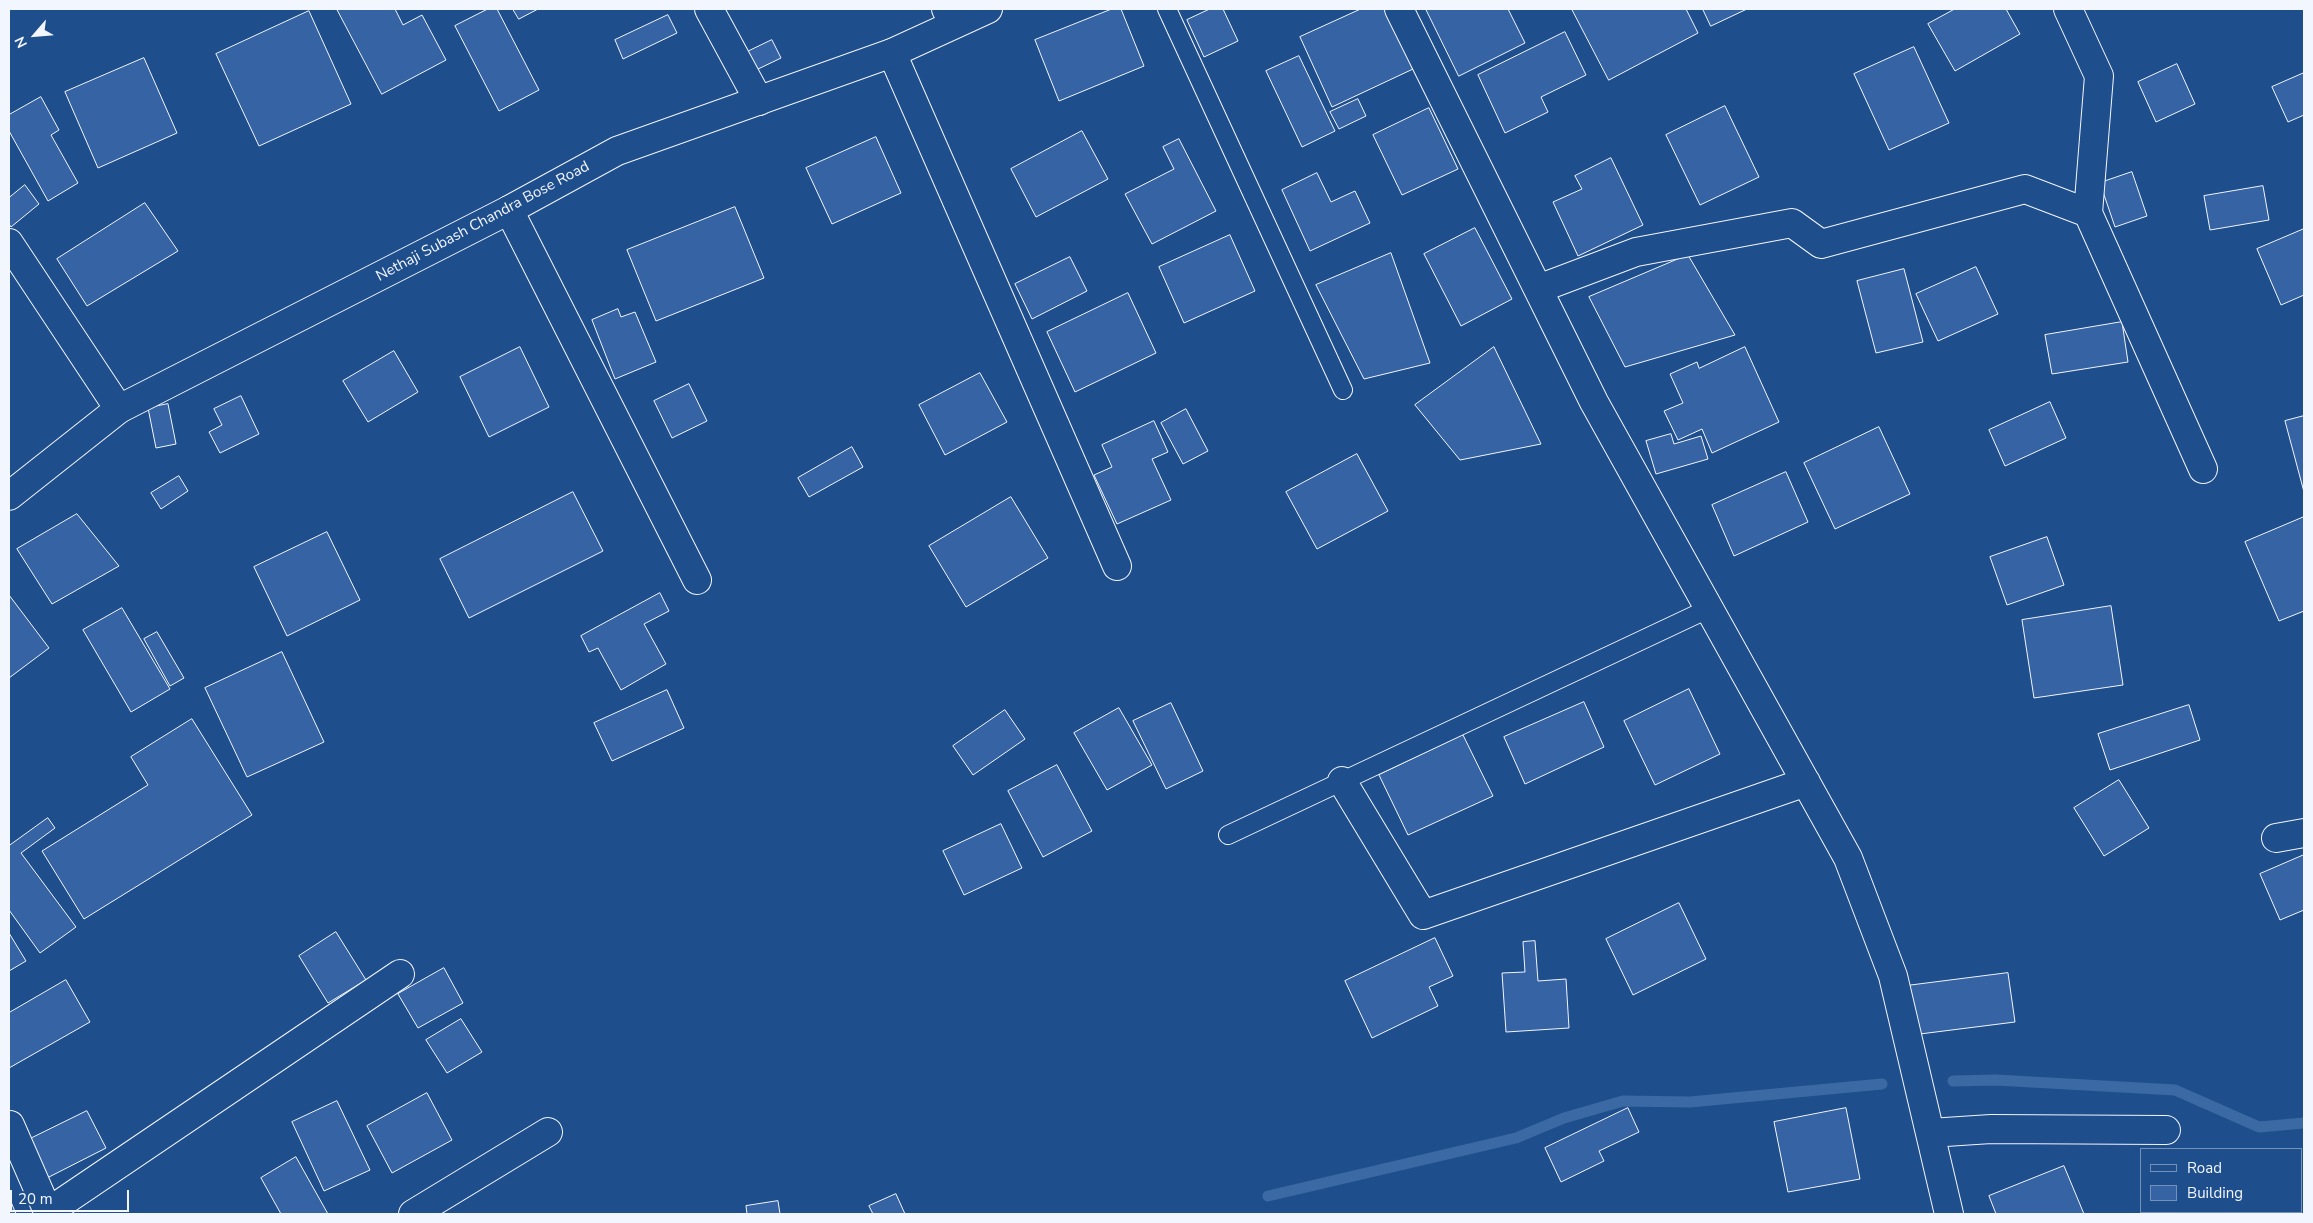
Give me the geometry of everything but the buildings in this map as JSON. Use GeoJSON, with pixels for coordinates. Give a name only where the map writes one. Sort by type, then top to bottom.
{"type":"FeatureCollection","features":[{"type":"Feature","properties":{"kind":"street"},"geometry":{"type":"LineString","coordinates":[[709,9],[758,101]]}},
{"type":"Feature","properties":{"kind":"street","name":"Nethaji Subash Chandra Bose Road"},"geometry":{"type":"LineString","coordinates":[[9,496],[119,409],[509,210],[618,151],[892,53],[950,17],[988,9]]}},
{"type":"Feature","properties":{"kind":"street"},"geometry":{"type":"LineString","coordinates":[[1399,9],[1594,402],[1848,858],[1893,976],[1949,1214]]}},
{"type":"Feature","properties":{"kind":"street"},"geometry":{"type":"LineString","coordinates":[[2068,9],[2099,76],[2088,213],[2203,469]]}},
{"type":"Feature","properties":{"kind":"street"},"geometry":{"type":"LineString","coordinates":[[892,53],[1117,566]]}},
{"type":"Feature","properties":{"kind":"street"},"geometry":{"type":"LineString","coordinates":[[1538,289],[1636,252],[1792,223],[1821,244],[2025,189],[2088,213]]}},
{"type":"Feature","properties":{"kind":"street"},"geometry":{"type":"LineString","coordinates":[[509,210],[697,580]]}},
{"type":"Feature","properties":{"kind":"street"},"geometry":{"type":"LineString","coordinates":[[9,243],[119,409]]}},
{"type":"Feature","properties":{"kind":"street"},"geometry":{"type":"LineString","coordinates":[[1342,781],[1423,916],[1806,782]]}},
{"type":"Feature","properties":{"kind":"street"},"geometry":{"type":"LineString","coordinates":[[2276,838],[2304,833]]}},
{"type":"Feature","properties":{"kind":"street"},"geometry":{"type":"LineString","coordinates":[[10,1125],[48,1213],[400,974]]}},
{"type":"Feature","properties":{"kind":"street"},"geometry":{"type":"LineString","coordinates":[[1930,1133],[1991,1129],[2166,1130]]}},
{"type":"Feature","properties":{"kind":"street"},"geometry":{"type":"LineString","coordinates":[[413,1214],[548,1132]]}},
{"type":"Feature","properties":{"kind":"lane"},"geometry":{"type":"LineString","coordinates":[[1167,9],[1343,390]]}},
{"type":"Feature","properties":{"kind":"lane"},"geometry":{"type":"LineString","coordinates":[[1228,835],[1710,608]]}},
{"type":"Feature","properties":{"kind":"waterway"},"geometry":{"type":"LineString","coordinates":[[1953,1081],[1996,1080],[2175,1090],[2259,1127],[2304,1123]]}},
{"type":"Feature","properties":{"kind":"waterway"},"geometry":{"type":"LineString","coordinates":[[1268,1196],[1516,1138],[1564,1118],[1623,1101],[1690,1102],[1882,1084]]}}]}
